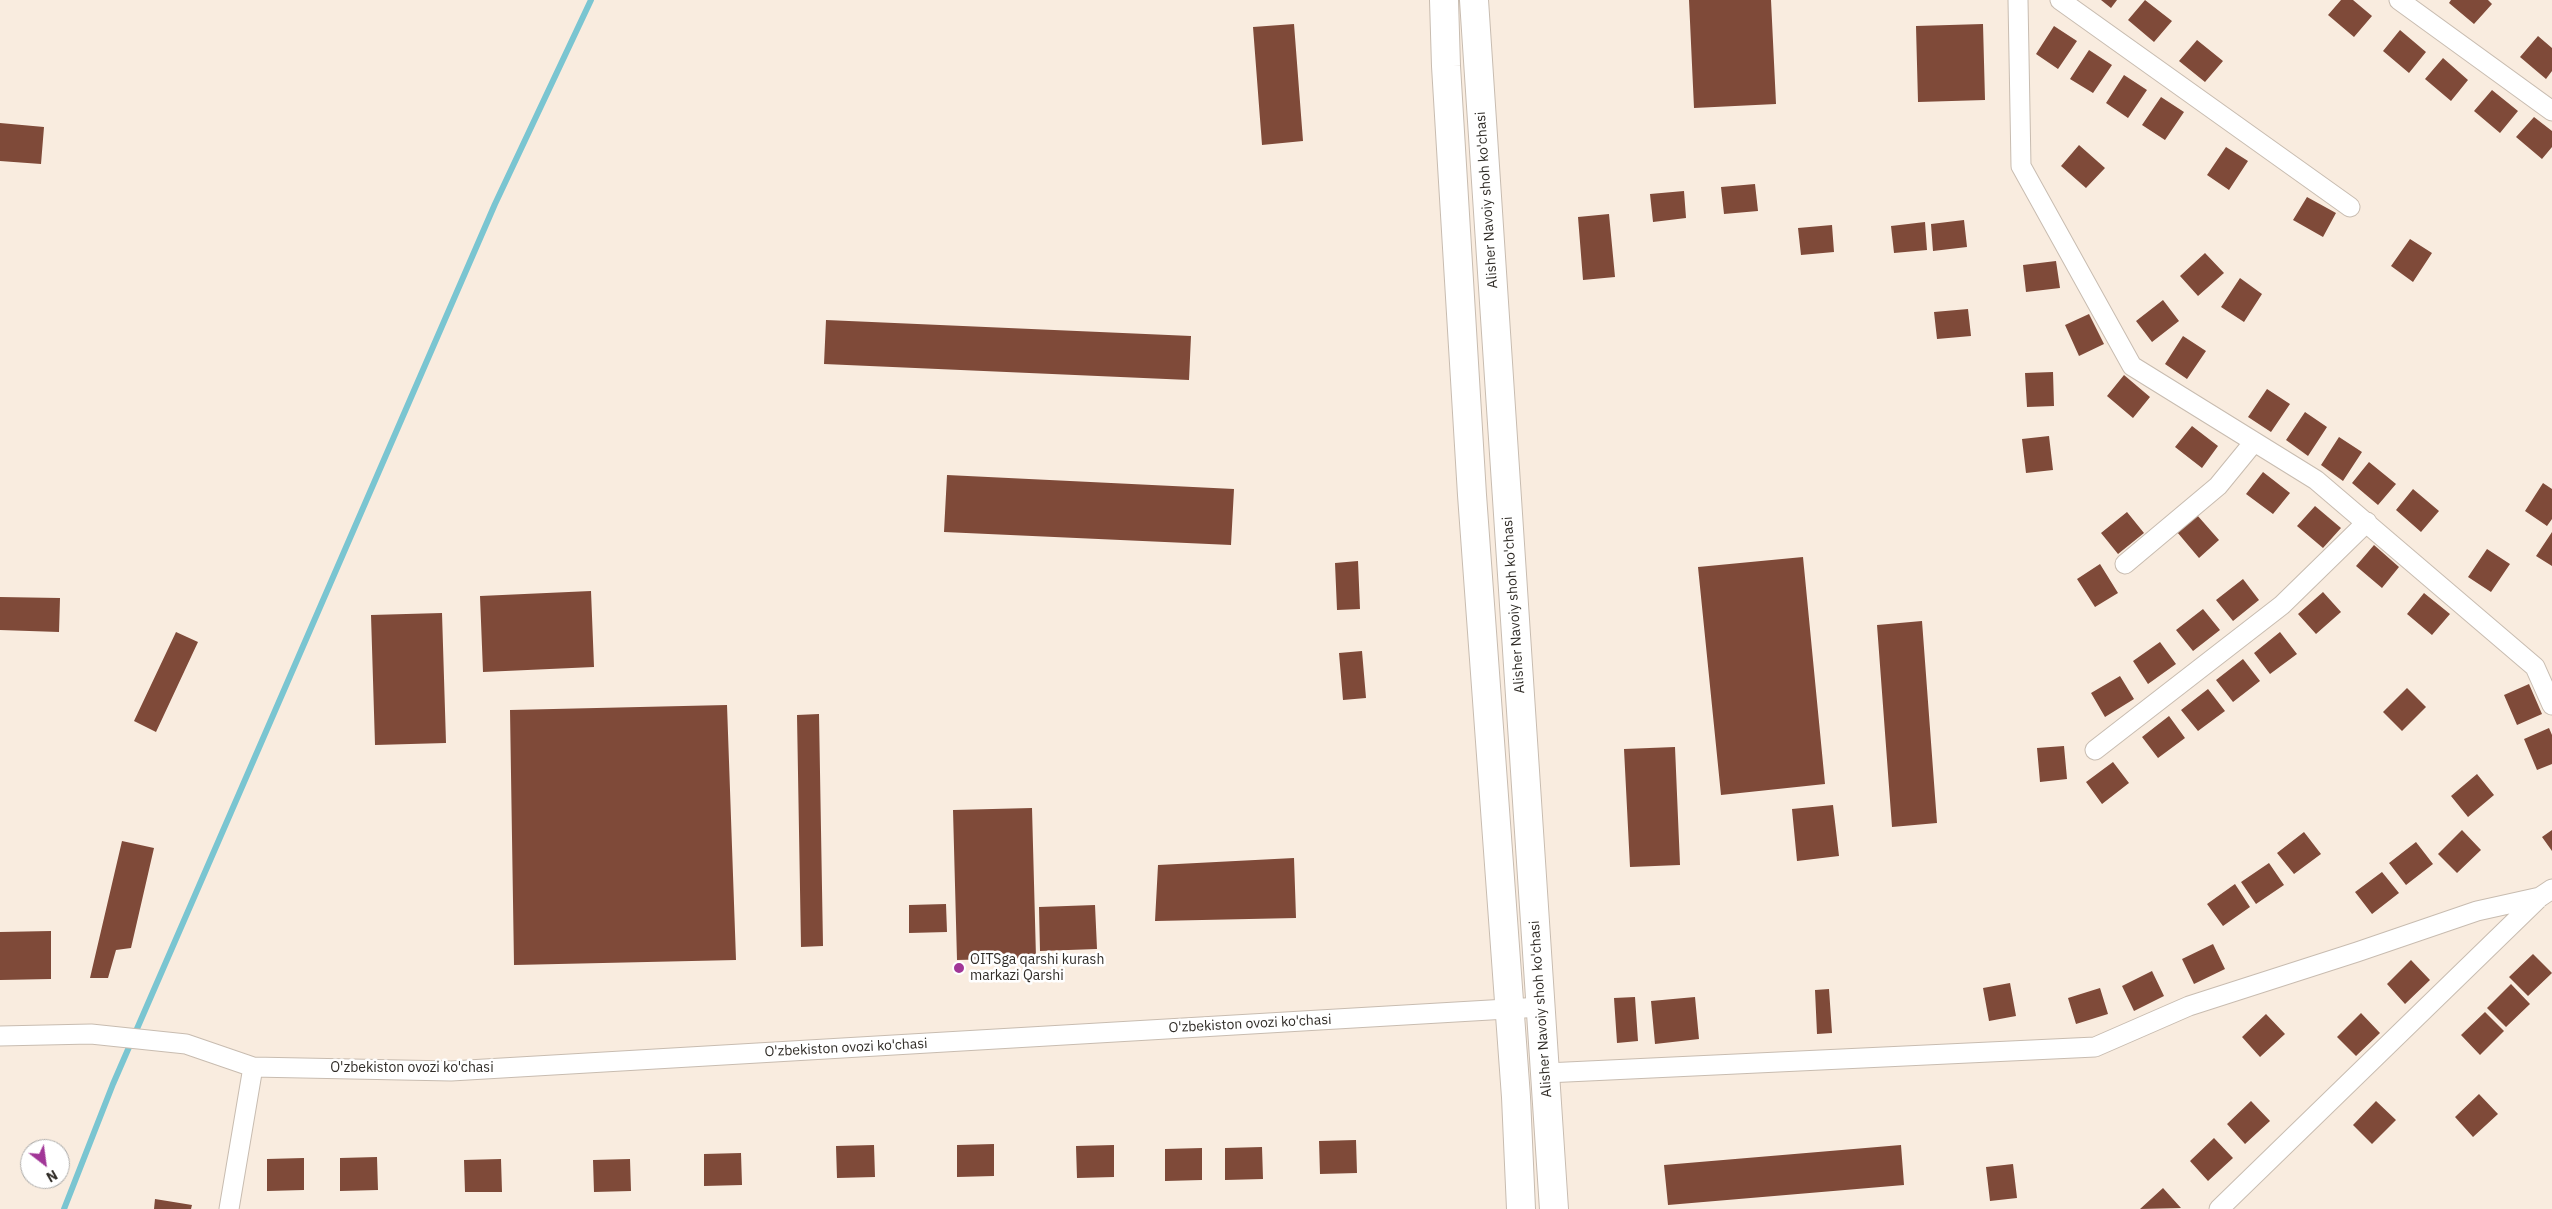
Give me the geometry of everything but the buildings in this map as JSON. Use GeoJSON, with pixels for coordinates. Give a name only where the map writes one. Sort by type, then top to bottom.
{"type":"FeatureCollection","features":[{"type":"Feature","properties":{"kind":"main road"},"geometry":{"type":"LineString","coordinates":[[1444,0],[1446,66],[1473,505],[1510,1009],[1521,1209]]}},
{"type":"Feature","properties":{"kind":"main road","name":"Alisher Navoiy shoh ko'chasi"},"geometry":{"type":"LineString","coordinates":[[1474,0],[1554,1209]]}},
{"type":"Feature","properties":{"kind":"main road"},"geometry":{"type":"LineString","coordinates":[[1514,1076],[1546,1073]]}},
{"type":"Feature","properties":{"kind":"street"},"geometry":{"type":"LineString","coordinates":[[2018,0],[2020,166],[2132,366],[2316,480],[2535,667],[2552,705]]}},
{"type":"Feature","properties":{"kind":"street"},"geometry":{"type":"LineString","coordinates":[[2060,0],[2350,207]]}},
{"type":"Feature","properties":{"kind":"street"},"geometry":{"type":"LineString","coordinates":[[2399,0],[2552,111]]}},
{"type":"Feature","properties":{"kind":"street"},"geometry":{"type":"LineString","coordinates":[[2125,564],[2218,486],[2254,442]]}},
{"type":"Feature","properties":{"kind":"street"},"geometry":{"type":"LineString","coordinates":[[2095,750],[2282,605],[2366,522]]}},
{"type":"Feature","properties":{"kind":"street"},"geometry":{"type":"LineString","coordinates":[[1546,1073],[2095,1047],[2189,1006],[2477,911],[2546,893]]}},
{"type":"Feature","properties":{"kind":"street"},"geometry":{"type":"LineString","coordinates":[[2218,1209],[2546,893]]}},
{"type":"Feature","properties":{"kind":"street","name":"O'zbekiston ovozi ko'chasi"},"geometry":{"type":"LineString","coordinates":[[0,1036],[91,1034],[186,1044],[253,1067],[451,1071],[1541,1007]]}},
{"type":"Feature","properties":{"kind":"street"},"geometry":{"type":"LineString","coordinates":[[229,1209],[253,1067]]}},
{"type":"Feature","properties":{"kind":"waterway"},"geometry":{"type":"LineString","coordinates":[[64,1209],[113,1084],[495,204],[591,0]]}},
{"type":"Feature","properties":{"kind":"place","name":"OITSga qarshi kurash markazi Qarshi"},"geometry":{"type":"Point","coordinates":[959,968]}}]}
